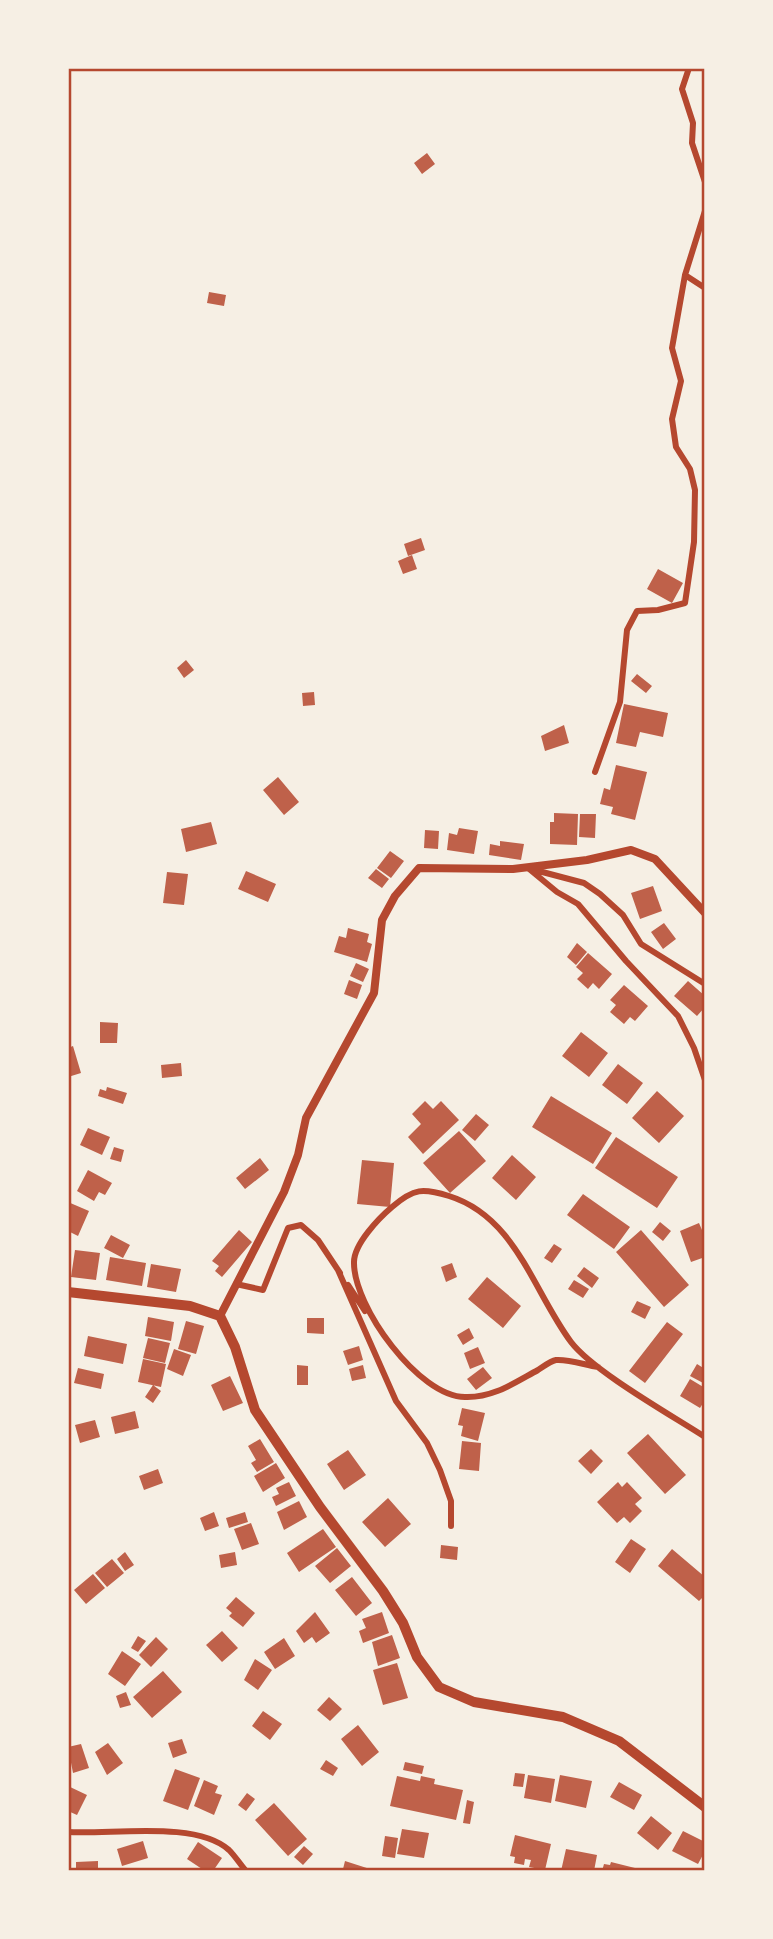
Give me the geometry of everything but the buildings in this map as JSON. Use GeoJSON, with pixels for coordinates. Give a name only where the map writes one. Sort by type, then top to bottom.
{"type":"FeatureCollection","features":[{"type":"Feature","properties":{"kind":"highway"},"geometry":{"type":"LineString","coordinates":[[68,1293],[190,1306],[220,1316],[234,1347],[255,1410],[320,1507],[383,1591],[403,1623],[416,1657],[439,1687],[474,1702],[563,1717],[619,1741],[705,1807]]}},
{"type":"Feature","properties":{"kind":"street"},"geometry":{"type":"LineString","coordinates":[[689,68],[682,89],[693,123],[692,143],[705,182]]}},
{"type":"Feature","properties":{"kind":"street"},"geometry":{"type":"LineString","coordinates":[[594,772],[620,702],[627,630],[637,611],[658,610],[685,603],[694,542],[695,490],[690,469],[676,447],[672,419],[681,381],[672,348],[685,275],[705,211]]}},
{"type":"Feature","properties":{"kind":"street"},"geometry":{"type":"LineString","coordinates":[[685,275],[705,288]]}},
{"type":"Feature","properties":{"kind":"street"},"geometry":{"type":"LineString","coordinates":[[220,1316],[284,1192],[298,1155],[306,1118],[374,993],[382,920],[395,896],[419,868],[528,867],[587,860],[631,850],[656,859],[705,913]]}},
{"type":"Feature","properties":{"kind":"street"},"geometry":{"type":"LineString","coordinates":[[528,867],[584,883],[623,915],[641,944],[705,984]]}},
{"type":"Feature","properties":{"kind":"street"},"geometry":{"type":"LineString","coordinates":[[528,867],[557,892],[578,904],[626,961],[678,1016],[694,1048],[705,1080]]}},
{"type":"Feature","properties":{"kind":"street"},"geometry":{"type":"LineString","coordinates":[[377,1328],[359,1290],[353,1260],[373,1223],[405,1196],[426,1188],[469,1202],[495,1223],[536,1279],[572,1343],[598,1367],[705,1437]]}},
{"type":"Feature","properties":{"kind":"street"},"geometry":{"type":"LineString","coordinates":[[236,1284],[263,1290],[288,1228],[301,1225],[318,1240],[377,1328],[403,1360],[437,1387],[462,1398],[496,1394],[555,1360],[598,1367]]}},
{"type":"Feature","properties":{"kind":"street"},"geometry":{"type":"LineString","coordinates":[[338,1270],[396,1401],[427,1443],[440,1469],[451,1501],[451,1526]]}},
{"type":"Feature","properties":{"kind":"street"},"geometry":{"type":"LineString","coordinates":[[68,1832],[139,1830],[206,1838],[227,1849],[246,1871]]}}]}
